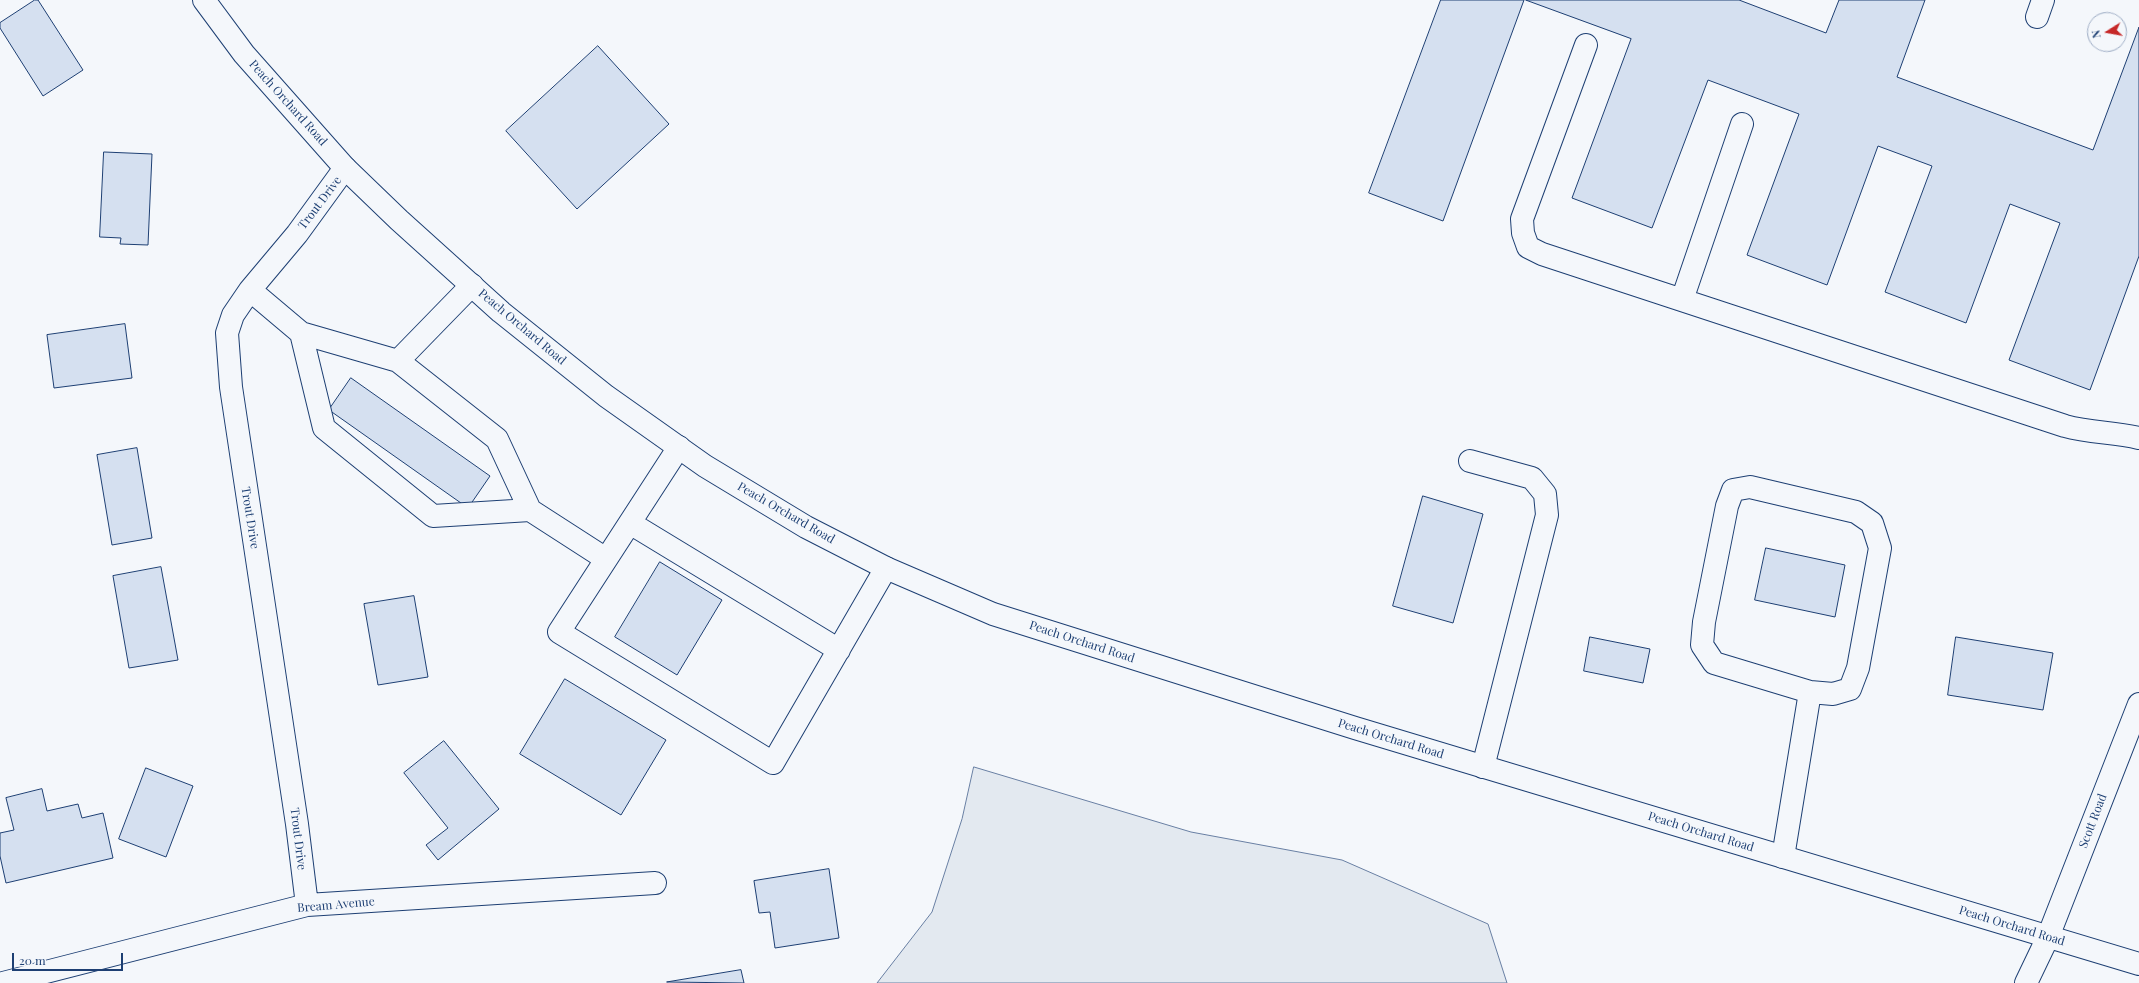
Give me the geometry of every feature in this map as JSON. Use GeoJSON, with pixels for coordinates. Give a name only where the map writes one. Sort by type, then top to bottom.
{"type":"FeatureCollection","features":[{"type":"Feature","properties":{"kind":"main road","name":"Peach Orchard Road"},"geometry":{"type":"LineString","coordinates":[[204,0],[244,54],[345,168],[399,220],[472,285],[606,396],[705,466],[806,527],[886,568],[993,614],[1355,728],[2139,964]]}},
{"type":"Feature","properties":{"kind":"main road"},"geometry":{"type":"LineString","coordinates":[[1586,45],[1522,219],[1523,233],[1528,247],[1542,254],[2065,426],[2082,431],[2118,433],[2139,438]]}},
{"type":"Feature","properties":{"kind":"main road"},"geometry":{"type":"LineString","coordinates":[[1682,300],[1742,124]]}},
{"type":"Feature","properties":{"kind":"main road","name":"Trout Drive"},"geometry":{"type":"LineString","coordinates":[[307,905],[297,824],[246,493],[228,356],[227,333],[233,315],[250,290],[297,234],[345,168]]}},
{"type":"Feature","properties":{"kind":"main road"},"geometry":{"type":"LineString","coordinates":[[398,361],[472,285]]}},
{"type":"Feature","properties":{"kind":"main road"},"geometry":{"type":"LineString","coordinates":[[250,290],[301,333],[398,361],[496,439],[530,510],[606,560]]}},
{"type":"Feature","properties":{"kind":"main road"},"geometry":{"type":"LineString","coordinates":[[301,333],[324,428],[433,516],[530,510]]}},
{"type":"Feature","properties":{"kind":"main road"},"geometry":{"type":"LineString","coordinates":[[679,447],[559,632],[773,762],[886,568]]}},
{"type":"Feature","properties":{"kind":"main road"},"geometry":{"type":"LineString","coordinates":[[1470,461],[1532,478],[1545,494],[1547,515],[1483,767]]}},
{"type":"Feature","properties":{"kind":"main road"},"geometry":{"type":"LineString","coordinates":[[1750,487],[1856,512],[1872,523],[1880,548],[1858,668],[1850,689],[1833,694],[1810,692],[1714,663],[1702,645],[1704,622],[1727,506],[1733,490],[1750,487]]}},
{"type":"Feature","properties":{"kind":"main road"},"geometry":{"type":"LineString","coordinates":[[630,523],[839,650]]}},
{"type":"Feature","properties":{"kind":"main road"},"geometry":{"type":"LineString","coordinates":[[1783,857],[1810,692]]}},
{"type":"Feature","properties":{"kind":"main road","name":"Scott Road"},"geometry":{"type":"LineString","coordinates":[[2026,983],[2048,937],[2139,704]]}},
{"type":"Feature","properties":{"kind":"main road","name":"Bream Avenue"},"geometry":{"type":"LineString","coordinates":[[3,983],[307,905],[655,883]]}},
{"type":"Feature","properties":{"kind":"shaded area"},"geometry":{"type":"Polygon","coordinates":[[[974,767],[1191,832],[1342,860],[1488,924],[1507,983],[877,983],[932,912],[962,819],[974,767]]]}},
{"type":"Feature","properties":{"kind":"building"},"geometry":{"type":"Polygon","coordinates":[[[35,0],[38,0],[83,70],[43,96],[0,28],[0,23],[35,0]]]}},
{"type":"Feature","properties":{"kind":"building"},"geometry":{"type":"Polygon","coordinates":[[[1441,0],[1524,0],[1443,221],[1369,193],[1441,0]]]}},
{"type":"Feature","properties":{"kind":"building"},"geometry":{"type":"Polygon","coordinates":[[[1526,0],[1739,0],[1826,33],[1839,0],[1925,0],[1897,77],[2093,150],[2139,27],[2139,256],[2090,390],[2009,360],[2060,223],[2010,204],[1966,323],[1885,292],[1932,166],[1878,146],[1827,285],[1747,255],[1799,114],[1708,80],[1652,228],[1572,198],[1631,39],[1526,0]]]}},
{"type":"Feature","properties":{"kind":"building"},"geometry":{"type":"Polygon","coordinates":[[[598,46],[669,124],[577,209],[506,131],[598,46]]]}},
{"type":"Feature","properties":{"kind":"building"},"geometry":{"type":"Polygon","coordinates":[[[104,152],[152,154],[148,245],[120,244],[121,238],[100,237],[104,152]]]}},
{"type":"Feature","properties":{"kind":"building"},"geometry":{"type":"Polygon","coordinates":[[[125,324],[132,378],[54,388],[47,335],[125,324]]]}},
{"type":"Feature","properties":{"kind":"building"},"geometry":{"type":"Polygon","coordinates":[[[351,378],[490,476],[468,508],[329,410],[351,378]]]}},
{"type":"Feature","properties":{"kind":"building"},"geometry":{"type":"Polygon","coordinates":[[[137,448],[152,538],[112,545],[97,455],[137,448]]]}},
{"type":"Feature","properties":{"kind":"building"},"geometry":{"type":"Polygon","coordinates":[[[1423,496],[1483,514],[1453,623],[1393,606],[1423,496]]]}},
{"type":"Feature","properties":{"kind":"building"},"geometry":{"type":"Polygon","coordinates":[[[1766,548],[1845,565],[1835,617],[1755,600],[1766,548]]]}},
{"type":"Feature","properties":{"kind":"building"},"geometry":{"type":"Polygon","coordinates":[[[660,562],[722,600],[677,675],[615,637],[660,562]]]}},
{"type":"Feature","properties":{"kind":"building"},"geometry":{"type":"Polygon","coordinates":[[[161,567],[178,660],[129,668],[113,576],[161,567]]]}},
{"type":"Feature","properties":{"kind":"building"},"geometry":{"type":"Polygon","coordinates":[[[414,596],[428,677],[378,685],[364,604],[414,596]]]}},
{"type":"Feature","properties":{"kind":"building"},"geometry":{"type":"Polygon","coordinates":[[[1590,637],[1650,649],[1643,683],[1584,671],[1590,637]]]}},
{"type":"Feature","properties":{"kind":"building"},"geometry":{"type":"Polygon","coordinates":[[[1956,637],[2053,653],[2043,710],[1948,695],[1956,637]]]}},
{"type":"Feature","properties":{"kind":"building"},"geometry":{"type":"Polygon","coordinates":[[[565,679],[666,740],[621,815],[520,754],[565,679]]]}},
{"type":"Feature","properties":{"kind":"building"},"geometry":{"type":"Polygon","coordinates":[[[444,741],[499,809],[438,860],[426,845],[448,828],[404,773],[444,741]]]}},
{"type":"Feature","properties":{"kind":"building"},"geometry":{"type":"Polygon","coordinates":[[[146,768],[193,786],[166,857],[119,839],[146,768]]]}},
{"type":"Feature","properties":{"kind":"building"},"geometry":{"type":"Polygon","coordinates":[[[42,789],[47,811],[78,804],[82,818],[103,813],[113,858],[6,883],[0,856],[0,833],[14,830],[6,798],[42,789]]]}},
{"type":"Feature","properties":{"kind":"building"},"geometry":{"type":"Polygon","coordinates":[[[829,869],[839,938],[775,948],[770,912],[759,913],[754,881],[829,869]]]}},
{"type":"Feature","properties":{"kind":"building"},"geometry":{"type":"Polygon","coordinates":[[[741,970],[744,983],[667,982],[741,970]]]}}]}
